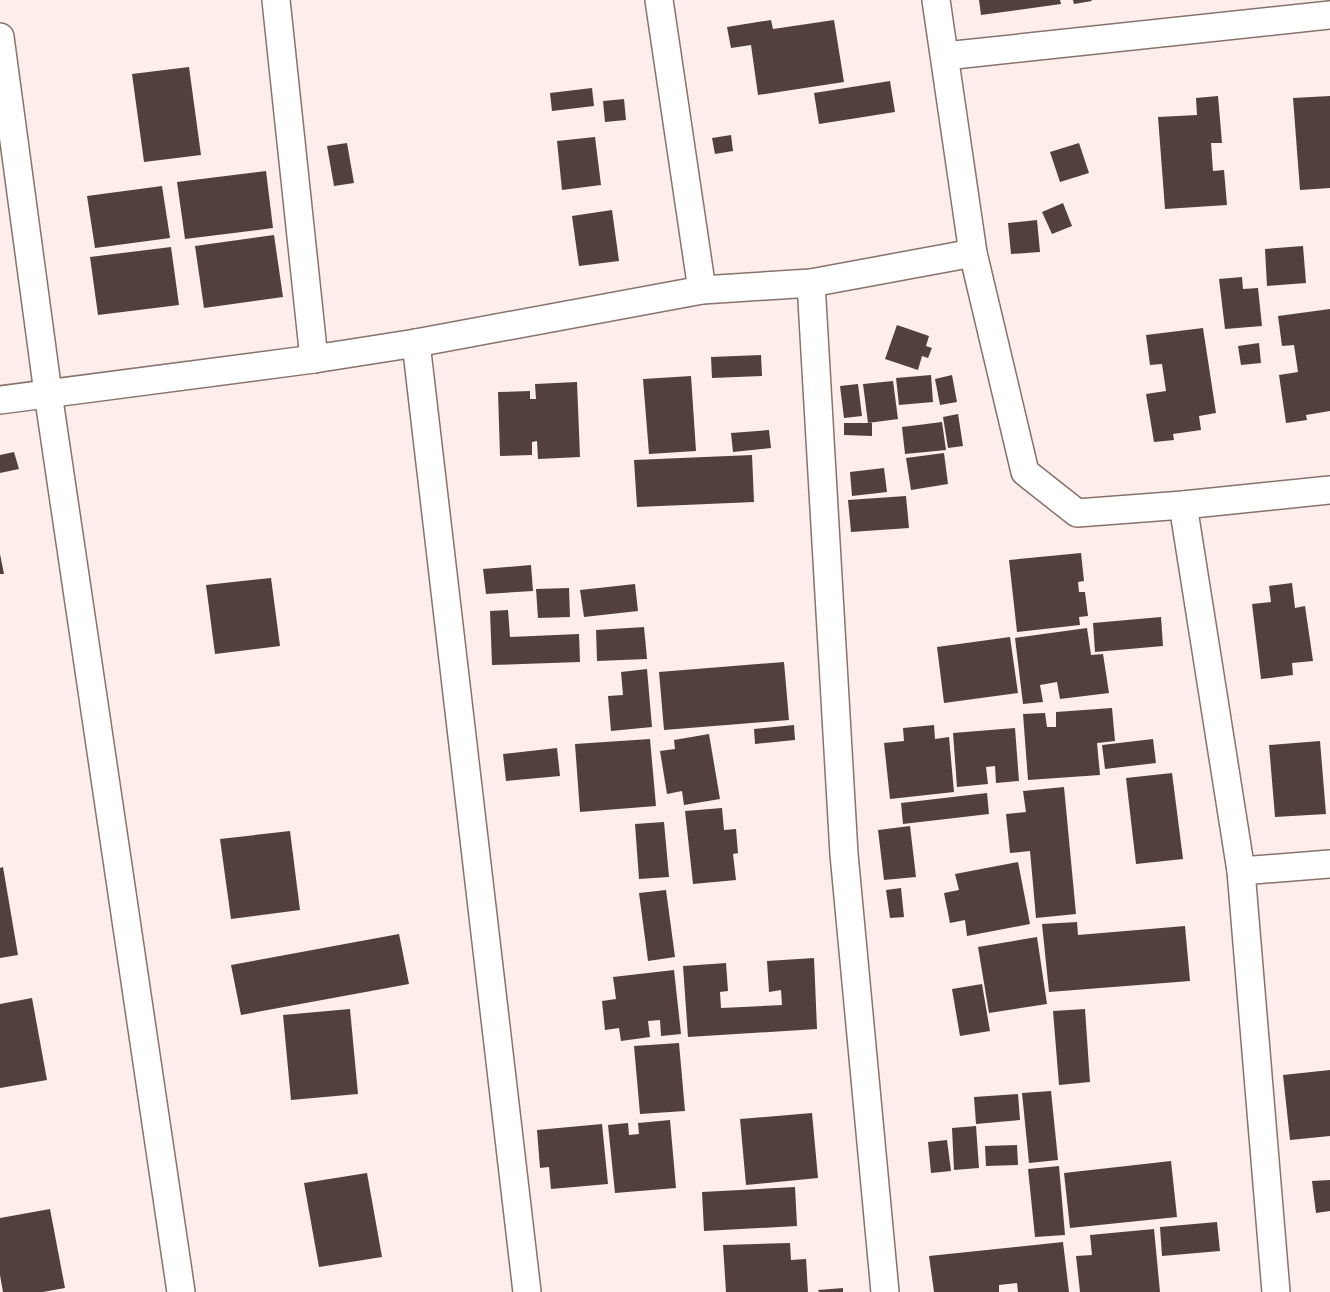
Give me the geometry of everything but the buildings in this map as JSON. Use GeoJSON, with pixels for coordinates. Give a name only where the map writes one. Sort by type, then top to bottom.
{"type":"FeatureCollection","features":[{"type":"Feature","properties":{"kind":"street"},"geometry":{"type":"LineString","coordinates":[[276,0],[314,358]]}},
{"type":"Feature","properties":{"kind":"street"},"geometry":{"type":"LineString","coordinates":[[659,0],[702,290]]}},
{"type":"Feature","properties":{"kind":"street"},"geometry":{"type":"LineString","coordinates":[[936,0],[973,253],[1025,472],[1077,513],[1330,490]]}},
{"type":"Feature","properties":{"kind":"street"},"geometry":{"type":"LineString","coordinates":[[945,56],[1330,15]]}},
{"type":"Feature","properties":{"kind":"street"},"geometry":{"type":"LineString","coordinates":[[0,38],[48,393],[181,1292]]}},
{"type":"Feature","properties":{"kind":"street"},"geometry":{"type":"LineString","coordinates":[[0,400],[416,343],[702,290],[811,283],[973,253]]}},
{"type":"Feature","properties":{"kind":"street"},"geometry":{"type":"LineString","coordinates":[[811,283],[844,854],[885,1292]]}},
{"type":"Feature","properties":{"kind":"street"},"geometry":{"type":"LineString","coordinates":[[416,343],[527,1292]]}},
{"type":"Feature","properties":{"kind":"street"},"geometry":{"type":"LineString","coordinates":[[1183,505],[1241,871],[1276,1292]]}},
{"type":"Feature","properties":{"kind":"street"},"geometry":{"type":"LineString","coordinates":[[1241,871],[1330,864]]}}]}
